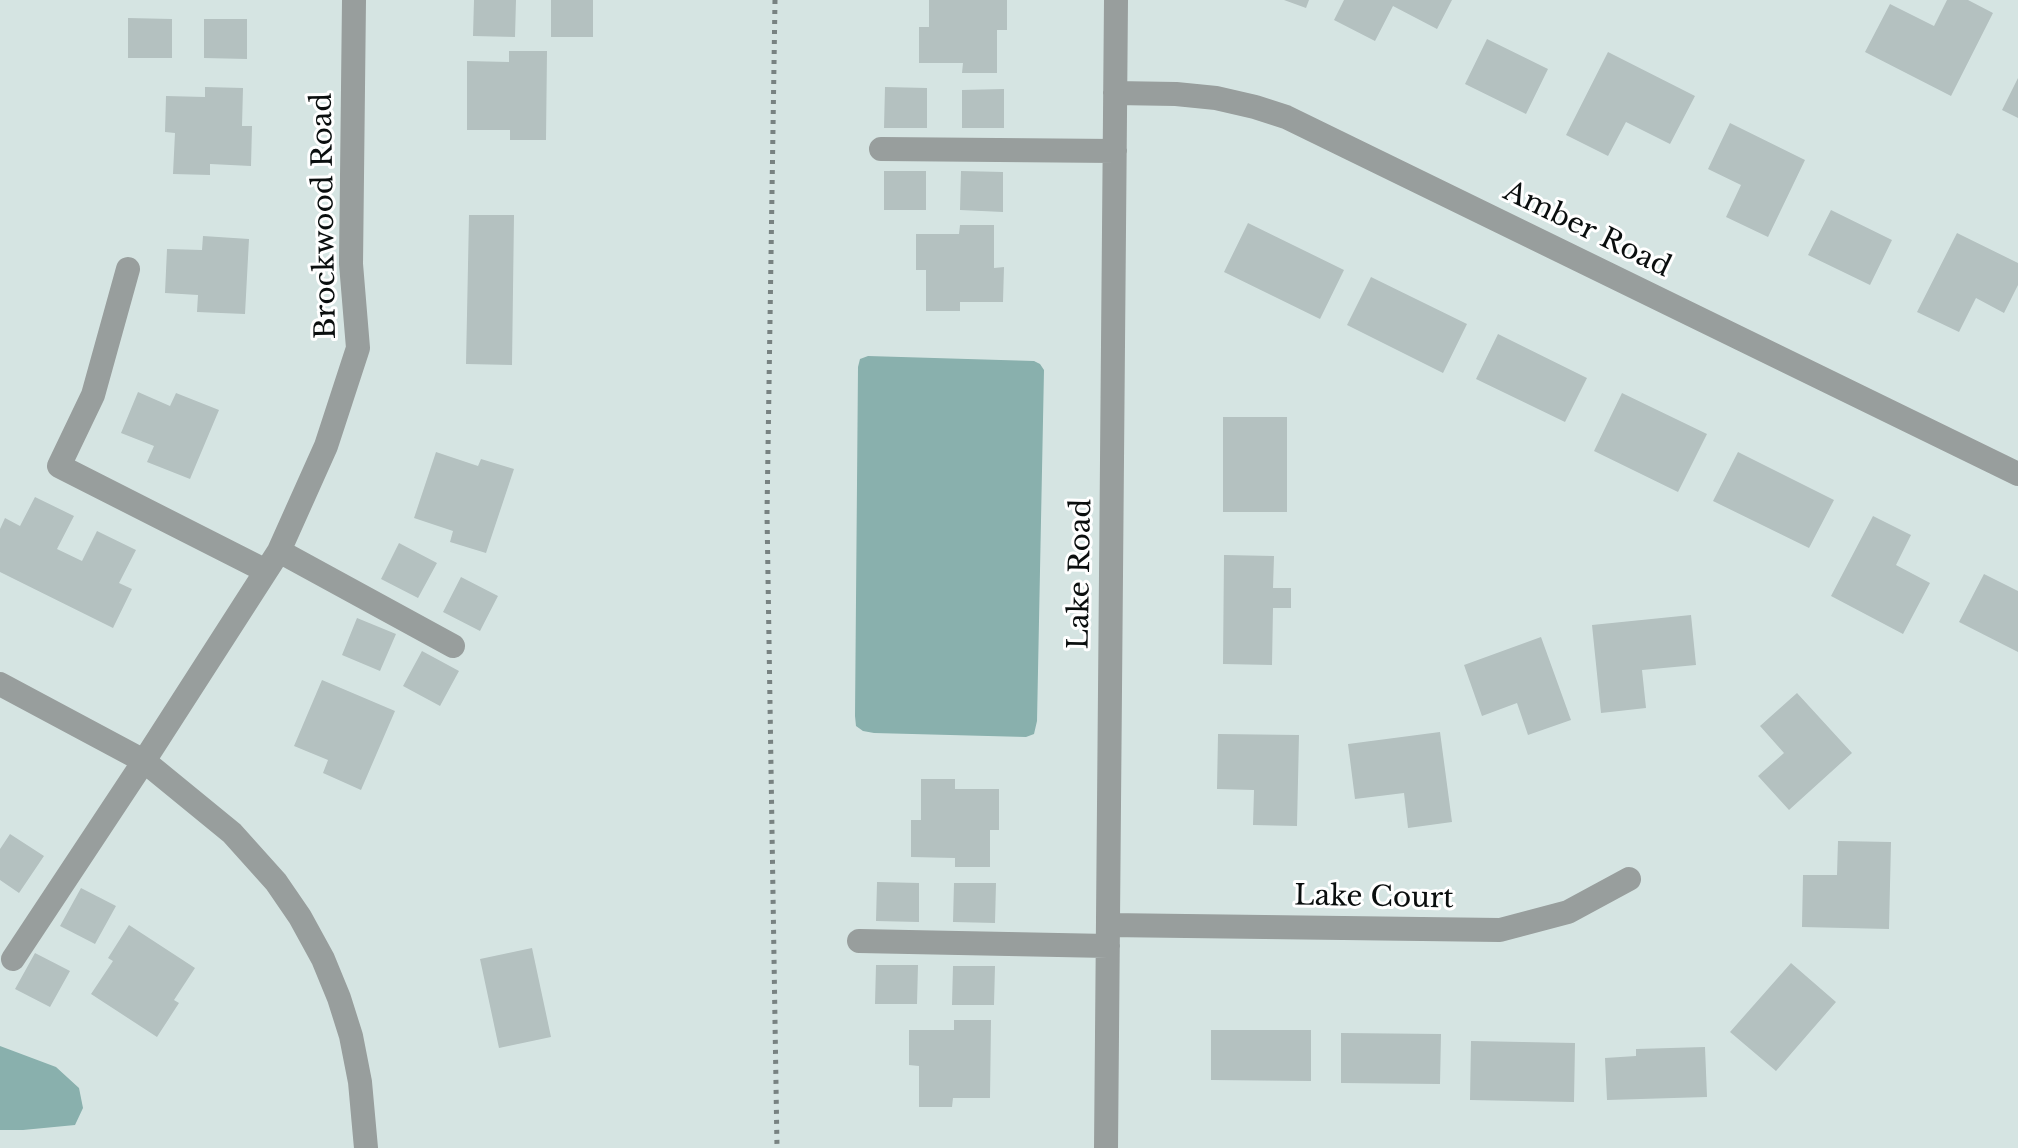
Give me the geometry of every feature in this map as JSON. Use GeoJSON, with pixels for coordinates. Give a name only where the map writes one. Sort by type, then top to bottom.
{"type":"FeatureCollection","features":[{"type":"Feature","properties":{"kind":"street","name":"Brockwood Road"},"geometry":{"type":"LineString","coordinates":[[13,959],[272,561],[326,446],[358,348],[351,264],[354,0]]}},
{"type":"Feature","properties":{"kind":"street","name":"Lake Road"},"geometry":{"type":"LineString","coordinates":[[1106,1148],[1116,0]]}},
{"type":"Feature","properties":{"kind":"street","name":"Amber Road"},"geometry":{"type":"LineString","coordinates":[[1115,93],[1216,98],[1286,117],[2018,474]]}},
{"type":"Feature","properties":{"kind":"street"},"geometry":{"type":"LineString","coordinates":[[881,149],[1115,151]]}},
{"type":"Feature","properties":{"kind":"street"},"geometry":{"type":"LineString","coordinates":[[128,269],[93,395],[59,466],[453,646]]}},
{"type":"Feature","properties":{"kind":"street"},"geometry":{"type":"LineString","coordinates":[[0,684],[144,761],[232,833],[276,882],[300,917],[339,998],[351,1036],[360,1082],[366,1148]]}},
{"type":"Feature","properties":{"kind":"street","name":"Lake Court"},"geometry":{"type":"LineString","coordinates":[[859,941],[1500,930],[1568,912],[1629,879]]}},
{"type":"Feature","properties":{"kind":"path"},"geometry":{"type":"LineString","coordinates":[[775,0],[767,513],[777,1148]]}},
{"type":"Feature","properties":{"kind":"water"},"geometry":{"type":"Polygon","coordinates":[[[868,356],[1034,361],[1044,370],[1037,721],[1034,734],[1026,737],[874,733],[856,726],[858,367],[860,359],[868,356]]]}},
{"type":"Feature","properties":{"kind":"water"},"geometry":{"type":"Polygon","coordinates":[[[0,1046],[56,1067],[79,1088],[83,1108],[75,1125],[0,1130],[0,1046]]]}},
{"type":"Feature","properties":{"kind":"building"},"geometry":{"type":"Polygon","coordinates":[[[474,0],[516,0],[515,37],[473,36],[474,0]]]}},
{"type":"Feature","properties":{"kind":"building"},"geometry":{"type":"Polygon","coordinates":[[[551,0],[593,0],[593,37],[551,37],[551,0]]]}},
{"type":"Feature","properties":{"kind":"building"},"geometry":{"type":"Polygon","coordinates":[[[929,0],[1007,0],[1007,30],[997,30],[997,73],[962,73],[963,63],[919,63],[919,27],[929,27],[929,0]]]}},
{"type":"Feature","properties":{"kind":"building"},"geometry":{"type":"Polygon","coordinates":[[[1284,0],[1309,0],[1306,8],[1284,0]]]}},
{"type":"Feature","properties":{"kind":"building"},"geometry":{"type":"Polygon","coordinates":[[[1344,0],[1452,0],[1437,29],[1393,6],[1375,41],[1334,20],[1344,0]]]}},
{"type":"Feature","properties":{"kind":"building"},"geometry":{"type":"Polygon","coordinates":[[[1947,0],[1968,0],[1993,13],[1951,96],[1865,52],[1890,4],[1934,26],[1947,0]]]}},
{"type":"Feature","properties":{"kind":"building"},"geometry":{"type":"Polygon","coordinates":[[[128,18],[172,19],[172,58],[128,58],[128,18]]]}},
{"type":"Feature","properties":{"kind":"building"},"geometry":{"type":"Polygon","coordinates":[[[204,19],[247,19],[247,59],[204,58],[204,19]]]}},
{"type":"Feature","properties":{"kind":"building"},"geometry":{"type":"Polygon","coordinates":[[[1487,39],[1548,69],[1526,114],[1465,84],[1487,39]]]}},
{"type":"Feature","properties":{"kind":"building"},"geometry":{"type":"Polygon","coordinates":[[[509,51],[547,51],[546,140],[510,140],[510,130],[467,130],[467,61],[509,62],[509,51]]]}},
{"type":"Feature","properties":{"kind":"building"},"geometry":{"type":"Polygon","coordinates":[[[1608,52],[1695,96],[1670,144],[1626,122],[1608,156],[1566,135],[1608,52]]]}},
{"type":"Feature","properties":{"kind":"building"},"geometry":{"type":"Polygon","coordinates":[[[2018,78],[2018,118],[2002,110],[2018,78]]]}},
{"type":"Feature","properties":{"kind":"building"},"geometry":{"type":"Polygon","coordinates":[[[205,87],[243,88],[242,126],[252,126],[251,166],[210,164],[210,175],[173,174],[175,133],[165,132],[166,96],[205,97],[205,87]]]}},
{"type":"Feature","properties":{"kind":"building"},"geometry":{"type":"Polygon","coordinates":[[[885,87],[927,88],[927,128],[884,128],[885,87]]]}},
{"type":"Feature","properties":{"kind":"building"},"geometry":{"type":"Polygon","coordinates":[[[1004,89],[1004,128],[962,128],[962,90],[1004,89]]]}},
{"type":"Feature","properties":{"kind":"building"},"geometry":{"type":"Polygon","coordinates":[[[1730,123],[1805,160],[1768,237],[1726,217],[1741,185],[1708,169],[1730,123]]]}},
{"type":"Feature","properties":{"kind":"building"},"geometry":{"type":"Polygon","coordinates":[[[884,171],[926,171],[926,210],[884,210],[884,171]]]}},
{"type":"Feature","properties":{"kind":"building"},"geometry":{"type":"Polygon","coordinates":[[[961,171],[1003,172],[1003,212],[960,210],[961,171]]]}},
{"type":"Feature","properties":{"kind":"building"},"geometry":{"type":"Polygon","coordinates":[[[1831,210],[1892,240],[1870,285],[1808,255],[1831,210]]]}},
{"type":"Feature","properties":{"kind":"building"},"geometry":{"type":"Polygon","coordinates":[[[469,215],[514,215],[512,365],[466,364],[469,215]]]}},
{"type":"Feature","properties":{"kind":"building"},"geometry":{"type":"Polygon","coordinates":[[[1248,223],[1344,270],[1320,319],[1224,272],[1248,223]]]}},
{"type":"Feature","properties":{"kind":"building"},"geometry":{"type":"Polygon","coordinates":[[[960,225],[994,225],[994,268],[1004,267],[1003,302],[960,302],[960,311],[926,311],[926,270],[916,270],[916,234],[959,234],[960,225]]]}},
{"type":"Feature","properties":{"kind":"building"},"geometry":{"type":"Polygon","coordinates":[[[1957,233],[2018,263],[2018,285],[2004,313],[1976,298],[1959,332],[1917,312],[1957,233]]]}},
{"type":"Feature","properties":{"kind":"building"},"geometry":{"type":"Polygon","coordinates":[[[203,236],[249,239],[245,314],[197,312],[198,295],[165,293],[167,249],[202,250],[203,236]]]}},
{"type":"Feature","properties":{"kind":"building"},"geometry":{"type":"Polygon","coordinates":[[[1371,277],[1467,324],[1443,373],[1347,325],[1371,277]]]}},
{"type":"Feature","properties":{"kind":"building"},"geometry":{"type":"Polygon","coordinates":[[[1498,334],[1587,378],[1565,422],[1476,379],[1498,334]]]}},
{"type":"Feature","properties":{"kind":"building"},"geometry":{"type":"Polygon","coordinates":[[[138,392],[170,406],[176,393],[219,410],[190,479],[147,462],[154,446],[121,433],[138,392]]]}},
{"type":"Feature","properties":{"kind":"building"},"geometry":{"type":"Polygon","coordinates":[[[1622,393],[1707,434],[1678,492],[1594,451],[1622,393]]]}},
{"type":"Feature","properties":{"kind":"building"},"geometry":{"type":"Polygon","coordinates":[[[1223,417],[1287,417],[1287,512],[1223,512],[1223,417]]]}},
{"type":"Feature","properties":{"kind":"building"},"geometry":{"type":"Polygon","coordinates":[[[436,452],[478,466],[481,459],[514,469],[486,553],[450,542],[453,531],[414,518],[436,452]]]}},
{"type":"Feature","properties":{"kind":"building"},"geometry":{"type":"Polygon","coordinates":[[[1738,452],[1834,500],[1809,548],[1713,501],[1738,452]]]}},
{"type":"Feature","properties":{"kind":"building"},"geometry":{"type":"Polygon","coordinates":[[[35,497],[74,516],[57,549],[82,561],[97,531],[136,550],[119,583],[132,589],[113,628],[0,572],[0,529],[5,518],[20,526],[35,497]]]}},
{"type":"Feature","properties":{"kind":"building"},"geometry":{"type":"Polygon","coordinates":[[[1873,516],[1911,535],[1896,565],[1930,583],[1903,634],[1831,596],[1873,516]]]}},
{"type":"Feature","properties":{"kind":"building"},"geometry":{"type":"Polygon","coordinates":[[[399,543],[437,563],[418,598],[381,579],[399,543]]]}},
{"type":"Feature","properties":{"kind":"building"},"geometry":{"type":"Polygon","coordinates":[[[1224,555],[1274,556],[1273,588],[1291,588],[1291,608],[1273,608],[1272,665],[1223,664],[1224,555]]]}},
{"type":"Feature","properties":{"kind":"building"},"geometry":{"type":"Polygon","coordinates":[[[1984,574],[2018,591],[2018,652],[1959,622],[1984,574]]]}},
{"type":"Feature","properties":{"kind":"building"},"geometry":{"type":"Polygon","coordinates":[[[461,577],[498,596],[480,631],[443,612],[461,577]]]}},
{"type":"Feature","properties":{"kind":"building"},"geometry":{"type":"Polygon","coordinates":[[[1691,615],[1696,665],[1642,670],[1646,708],[1601,713],[1592,625],[1691,615]]]}},
{"type":"Feature","properties":{"kind":"building"},"geometry":{"type":"Polygon","coordinates":[[[357,618],[396,634],[380,671],[342,655],[357,618]]]}},
{"type":"Feature","properties":{"kind":"building"},"geometry":{"type":"Polygon","coordinates":[[[1541,637],[1571,720],[1528,735],[1517,703],[1482,716],[1464,665],[1541,637]]]}},
{"type":"Feature","properties":{"kind":"building"},"geometry":{"type":"Polygon","coordinates":[[[422,651],[459,671],[440,706],[403,686],[422,651]]]}},
{"type":"Feature","properties":{"kind":"building"},"geometry":{"type":"Polygon","coordinates":[[[322,680],[395,711],[361,790],[323,773],[328,760],[294,746],[322,680]]]}},
{"type":"Feature","properties":{"kind":"building"},"geometry":{"type":"Polygon","coordinates":[[[1797,693],[1852,753],[1789,810],[1758,776],[1784,753],[1760,726],[1797,693]]]}},
{"type":"Feature","properties":{"kind":"building"},"geometry":{"type":"Polygon","coordinates":[[[1440,732],[1452,822],[1408,828],[1404,793],[1355,799],[1348,744],[1440,732]]]}},
{"type":"Feature","properties":{"kind":"building"},"geometry":{"type":"Polygon","coordinates":[[[1218,734],[1299,735],[1297,826],[1253,825],[1254,790],[1217,789],[1218,734]]]}},
{"type":"Feature","properties":{"kind":"building"},"geometry":{"type":"Polygon","coordinates":[[[921,779],[955,779],[955,789],[999,789],[999,830],[990,830],[990,867],[955,867],[955,858],[911,857],[911,820],[921,820],[921,779]]]}},
{"type":"Feature","properties":{"kind":"building"},"geometry":{"type":"Polygon","coordinates":[[[10,834],[44,856],[19,893],[0,880],[0,849],[10,834]]]}},
{"type":"Feature","properties":{"kind":"building"},"geometry":{"type":"Polygon","coordinates":[[[1838,841],[1891,842],[1889,929],[1802,927],[1803,875],[1837,875],[1838,841]]]}},
{"type":"Feature","properties":{"kind":"building"},"geometry":{"type":"Polygon","coordinates":[[[877,882],[919,883],[919,922],[876,921],[877,882]]]}},
{"type":"Feature","properties":{"kind":"building"},"geometry":{"type":"Polygon","coordinates":[[[954,883],[996,883],[995,923],[953,922],[954,883]]]}},
{"type":"Feature","properties":{"kind":"building"},"geometry":{"type":"Polygon","coordinates":[[[81,888],[116,906],[95,944],[60,926],[81,888]]]}},
{"type":"Feature","properties":{"kind":"building"},"geometry":{"type":"Polygon","coordinates":[[[129,925],[195,968],[174,1000],[179,1003],[157,1037],[91,994],[113,961],[108,958],[129,925]]]}},
{"type":"Feature","properties":{"kind":"building"},"geometry":{"type":"Polygon","coordinates":[[[532,948],[551,1037],[499,1048],[480,959],[532,948]]]}},
{"type":"Feature","properties":{"kind":"building"},"geometry":{"type":"Polygon","coordinates":[[[35,953],[70,971],[50,1007],[15,989],[35,953]]]}},
{"type":"Feature","properties":{"kind":"building"},"geometry":{"type":"Polygon","coordinates":[[[1791,963],[1836,1002],[1776,1071],[1730,1032],[1791,963]]]}},
{"type":"Feature","properties":{"kind":"building"},"geometry":{"type":"Polygon","coordinates":[[[876,965],[918,965],[917,1004],[875,1004],[876,965]]]}},
{"type":"Feature","properties":{"kind":"building"},"geometry":{"type":"Polygon","coordinates":[[[953,966],[995,966],[994,1005],[952,1005],[953,966]]]}},
{"type":"Feature","properties":{"kind":"building"},"geometry":{"type":"Polygon","coordinates":[[[954,1020],[991,1020],[990,1098],[953,1098],[952,1107],[919,1107],[919,1066],[909,1065],[909,1030],[954,1030],[954,1020]]]}},
{"type":"Feature","properties":{"kind":"building"},"geometry":{"type":"Polygon","coordinates":[[[1211,1030],[1311,1030],[1311,1081],[1211,1080],[1211,1030]]]}},
{"type":"Feature","properties":{"kind":"building"},"geometry":{"type":"Polygon","coordinates":[[[1341,1033],[1441,1034],[1440,1084],[1341,1083],[1341,1033]]]}},
{"type":"Feature","properties":{"kind":"building"},"geometry":{"type":"Polygon","coordinates":[[[1471,1041],[1575,1043],[1574,1102],[1470,1100],[1471,1041]]]}},
{"type":"Feature","properties":{"kind":"building"},"geometry":{"type":"Polygon","coordinates":[[[1705,1047],[1707,1097],[1607,1100],[1605,1058],[1636,1056],[1636,1049],[1705,1047]]]}}]}
